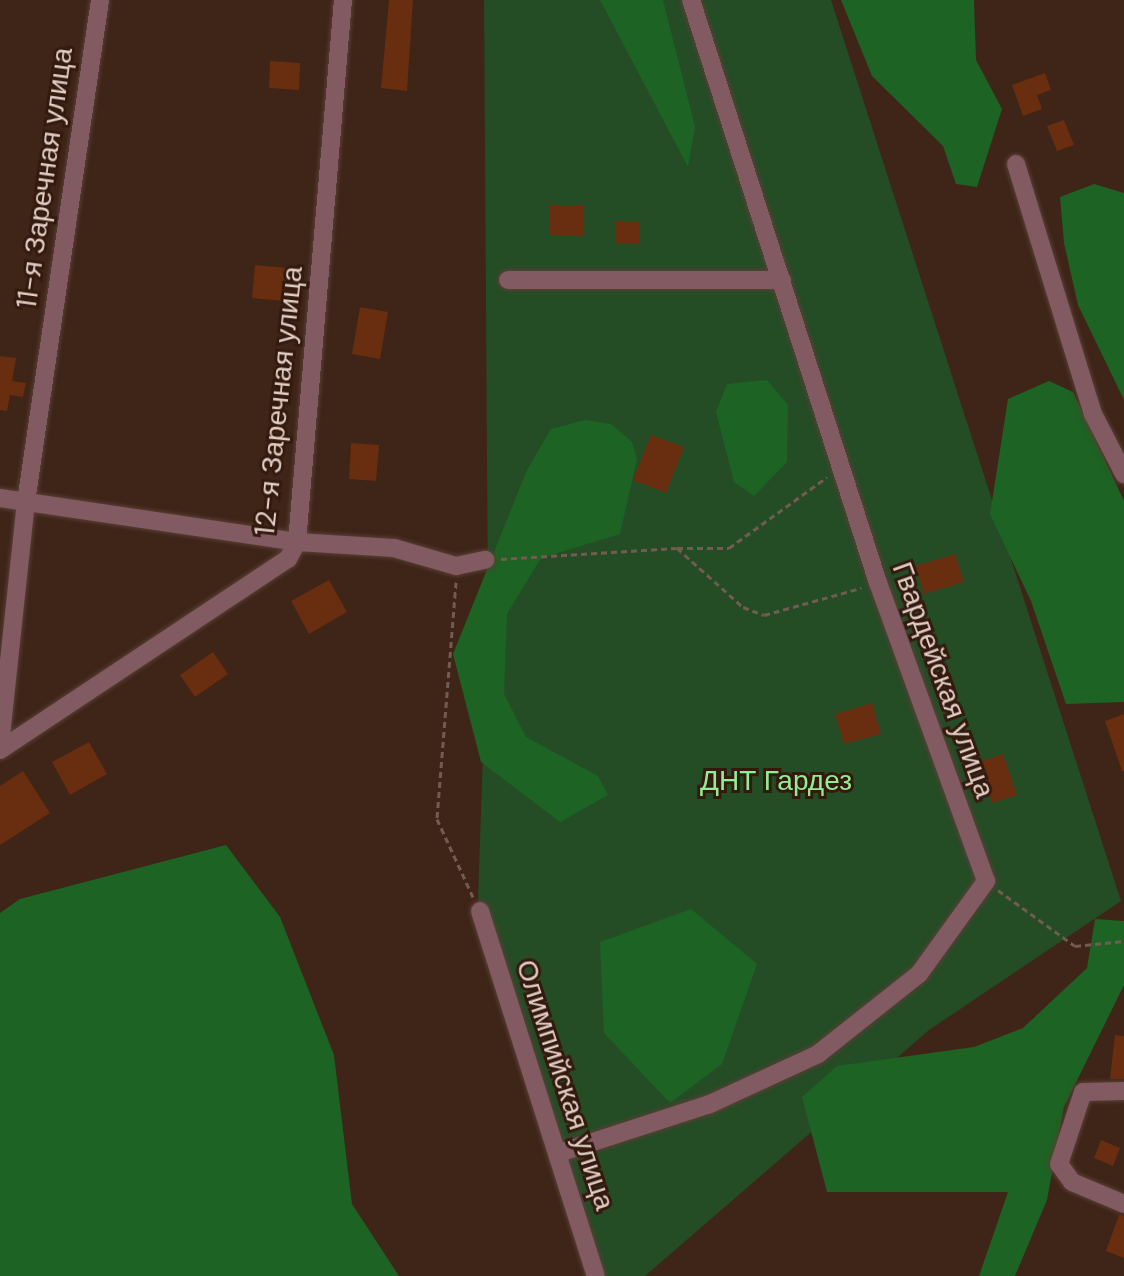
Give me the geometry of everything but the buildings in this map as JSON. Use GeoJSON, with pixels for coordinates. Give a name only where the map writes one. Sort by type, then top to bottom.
{"type":"FeatureCollection","features":[{"type":"Feature","properties":{"kind":"street","name":"11-я Заречная улица"},"geometry":{"type":"LineString","coordinates":[[0,748],[26,502],[100,0]]}},
{"type":"Feature","properties":{"kind":"street","name":"12-я Заречная улица"},"geometry":{"type":"LineString","coordinates":[[0,748],[288,559],[297,542],[343,0]]}},
{"type":"Feature","properties":{"kind":"street","name":"Гвардейская улица"},"geometry":{"type":"LineString","coordinates":[[691,0],[878,583],[986,881]]}},
{"type":"Feature","properties":{"kind":"street"},"geometry":{"type":"LineString","coordinates":[[1016,164],[1093,414],[1124,474]]}},
{"type":"Feature","properties":{"kind":"street"},"geometry":{"type":"LineString","coordinates":[[508,280],[782,280]]}},
{"type":"Feature","properties":{"kind":"street"},"geometry":{"type":"LineString","coordinates":[[0,498],[297,542],[394,548],[456,566],[485,560]]}},
{"type":"Feature","properties":{"kind":"street"},"geometry":{"type":"LineString","coordinates":[[559,1153],[710,1104],[818,1054],[919,974],[986,881]]}},
{"type":"Feature","properties":{"kind":"street","name":"Олимпийская улица"},"geometry":{"type":"LineString","coordinates":[[480,911],[596,1276]]}},
{"type":"Feature","properties":{"kind":"street"},"geometry":{"type":"LineString","coordinates":[[1124,1091],[1096,1088],[1083,1092],[1070,1118],[1059,1164],[1072,1182],[1124,1204]]}},
{"type":"Feature","properties":{"kind":"path"},"geometry":{"type":"LineString","coordinates":[[485,560],[677,548],[729,548],[841,467]]}},
{"type":"Feature","properties":{"kind":"path"},"geometry":{"type":"LineString","coordinates":[[677,548],[743,607],[764,615],[878,583]]}},
{"type":"Feature","properties":{"kind":"path"},"geometry":{"type":"LineString","coordinates":[[456,566],[437,819],[480,911]]}},
{"type":"Feature","properties":{"kind":"path"},"geometry":{"type":"LineString","coordinates":[[986,881],[1075,946],[1124,941]]}},
{"type":"Feature","properties":{"kind":"green space","name":"ДНТ Гардез"},"geometry":{"type":"Polygon","coordinates":[[[484,0],[831,0],[1121,901],[929,1030],[645,1276],[598,1276],[478,899],[488,609],[484,0]]]}},
{"type":"Feature","properties":{"kind":"green space"},"geometry":{"type":"Polygon","coordinates":[[[600,0],[663,0],[695,127],[688,167],[600,0]]]}},
{"type":"Feature","properties":{"kind":"green space"},"geometry":{"type":"Polygon","coordinates":[[[841,0],[974,0],[976,60],[1002,109],[977,187],[956,184],[943,146],[872,76],[841,0]]]}},
{"type":"Feature","properties":{"kind":"green space"},"geometry":{"type":"Polygon","coordinates":[[[1094,184],[1124,193],[1124,400],[1078,305],[1064,243],[1060,197],[1094,184]]]}},
{"type":"Feature","properties":{"kind":"green space"},"geometry":{"type":"Polygon","coordinates":[[[767,380],[788,405],[787,462],[754,496],[734,482],[716,412],[727,384],[767,380]]]}},
{"type":"Feature","properties":{"kind":"green space"},"geometry":{"type":"Polygon","coordinates":[[[1049,381],[1073,392],[1124,501],[1124,702],[1066,704],[1031,601],[990,514],[1008,399],[1049,381]]]}},
{"type":"Feature","properties":{"kind":"green space"},"geometry":{"type":"Polygon","coordinates":[[[585,420],[611,424],[632,442],[637,459],[620,534],[541,558],[507,614],[504,694],[526,737],[598,776],[608,795],[560,822],[481,762],[453,654],[527,470],[551,429],[585,420]]]}},
{"type":"Feature","properties":{"kind":"green space"},"geometry":{"type":"Polygon","coordinates":[[[226,845],[280,917],[334,1055],[352,1204],[399,1276],[0,1276],[0,913],[20,899],[226,845]]]}},
{"type":"Feature","properties":{"kind":"green space"},"geometry":{"type":"Polygon","coordinates":[[[691,909],[757,964],[722,1064],[670,1103],[604,1033],[600,942],[691,909]]]}},
{"type":"Feature","properties":{"kind":"green space"},"geometry":{"type":"Polygon","coordinates":[[[1095,919],[1124,921],[1124,985],[1064,1107],[1047,1200],[1015,1276],[979,1276],[1008,1192],[827,1192],[802,1097],[837,1066],[974,1047],[1023,1028],[1087,968],[1095,919]]]}}]}
